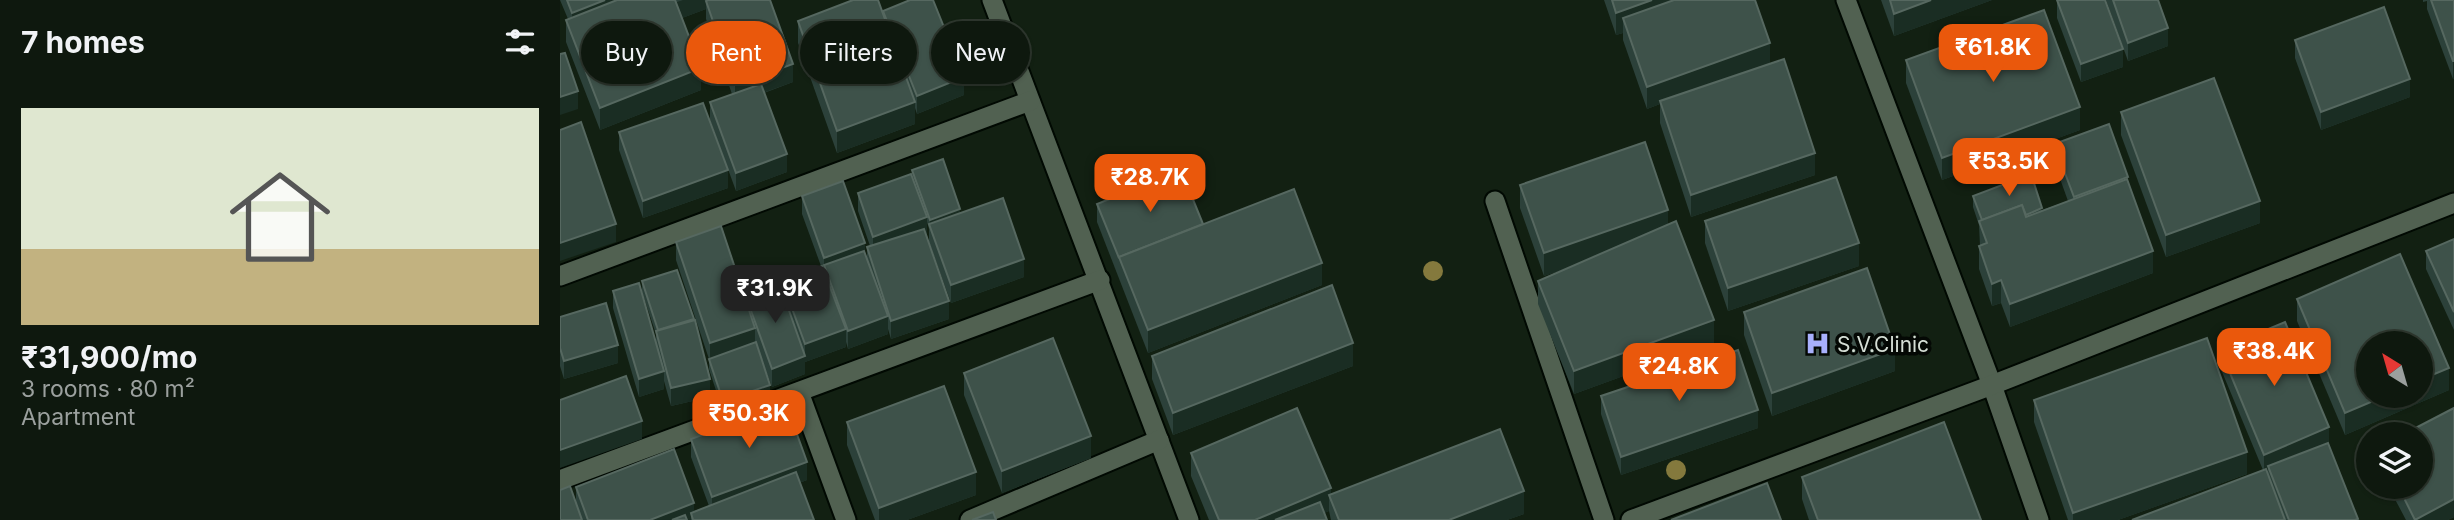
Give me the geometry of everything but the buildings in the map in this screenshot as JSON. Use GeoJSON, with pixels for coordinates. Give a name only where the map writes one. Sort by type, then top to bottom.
{"type":"FeatureCollection","features":[{"type":"Feature","properties":{"kind":"street"},"geometry":{"type":"LineString","coordinates":[[992,0],[1189,520]]}},
{"type":"Feature","properties":{"kind":"street"},"geometry":{"type":"LineString","coordinates":[[1846,0],[1992,385],[2039,520]]}},
{"type":"Feature","properties":{"kind":"street"},"geometry":{"type":"LineString","coordinates":[[560,276],[1030,101]]}},
{"type":"Feature","properties":{"kind":"street"},"geometry":{"type":"LineString","coordinates":[[1495,201],[1604,520]]}},
{"type":"Feature","properties":{"kind":"street"},"geometry":{"type":"LineString","coordinates":[[1631,520],[1992,385],[2454,203]]}},
{"type":"Feature","properties":{"kind":"street"},"geometry":{"type":"LineString","coordinates":[[560,480],[1100,280]]}},
{"type":"Feature","properties":{"kind":"street"},"geometry":{"type":"LineString","coordinates":[[799,391],[846,520]]}},
{"type":"Feature","properties":{"kind":"street"},"geometry":{"type":"LineString","coordinates":[[971,520],[1159,440]]}},
{"type":"Feature","properties":{"kind":"place","name":"S.V.Clinic"},"geometry":{"type":"Point","coordinates":[1817,344]}}]}
